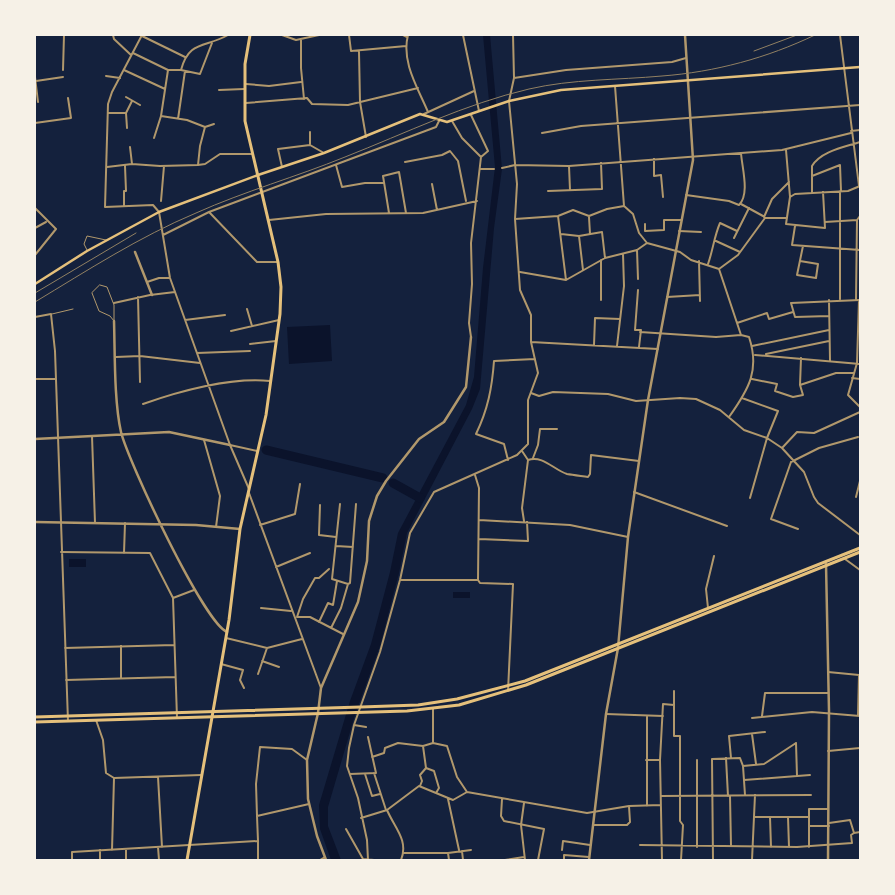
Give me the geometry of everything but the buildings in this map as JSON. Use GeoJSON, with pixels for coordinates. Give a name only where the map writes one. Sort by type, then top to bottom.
{"type":"FeatureCollection","features":[{"type":"Feature","properties":{"kind":"main road"},"geometry":{"type":"LineString","coordinates":[[187,860],[227,632],[240,530],[259,451],[279,320],[280,287],[278,262],[252,154],[244,104],[244,84],[250,35]]}},
{"type":"Feature","properties":{"kind":"main road"},"geometry":{"type":"LineString","coordinates":[[35,284],[87,251],[159,212],[258,175],[324,153],[424,114],[439,121],[452,121],[486,108],[546,92],[687,79],[860,67]]}},
{"type":"Feature","properties":{"kind":"main road"},"geometry":{"type":"LineString","coordinates":[[35,722],[429,704],[473,696],[508,686],[860,548]]}},
{"type":"Feature","properties":{"kind":"main road"},"geometry":{"type":"LineString","coordinates":[[213,714],[358,712],[433,708],[459,704],[508,691],[860,552]]}},
{"type":"Feature","properties":{"kind":"main road"},"geometry":{"type":"LineString","coordinates":[[35,717],[177,716]]}},
{"type":"Feature","properties":{"kind":"street"},"geometry":{"type":"LineString","coordinates":[[63,70],[64,35]]}},
{"type":"Feature","properties":{"kind":"street"},"geometry":{"type":"LineString","coordinates":[[113,35],[114,39],[132,54],[168,70],[181,70],[200,74],[212,42]]}},
{"type":"Feature","properties":{"kind":"street"},"geometry":{"type":"LineString","coordinates":[[185,57],[142,35],[112,92],[108,113],[105,207],[153,205],[159,212],[170,278],[230,445],[250,494],[292,611],[296,617],[320,688]]}},
{"type":"Feature","properties":{"kind":"street"},"geometry":{"type":"LineString","coordinates":[[181,70],[190,49],[228,35]]}},
{"type":"Feature","properties":{"kind":"street"},"geometry":{"type":"LineString","coordinates":[[282,35],[301,40],[319,35]]}},
{"type":"Feature","properties":{"kind":"street"},"geometry":{"type":"LineString","coordinates":[[349,35],[350,51],[359,52],[406,46]]}},
{"type":"Feature","properties":{"kind":"street"},"geometry":{"type":"LineString","coordinates":[[403,35],[408,36],[406,46],[408,63],[428,112]]}},
{"type":"Feature","properties":{"kind":"street"},"geometry":{"type":"LineString","coordinates":[[463,35],[479,111]]}},
{"type":"Feature","properties":{"kind":"street"},"geometry":{"type":"LineString","coordinates":[[368,860],[367,840],[347,766],[354,725],[380,652],[400,580],[410,533],[434,492],[508,460],[522,451],[529,437],[528,400],[537,379],[531,342],[531,315],[520,290],[515,219],[516,166],[509,101],[514,78],[513,35]]}},
{"type":"Feature","properties":{"kind":"street"},"geometry":{"type":"LineString","coordinates":[[564,860],[564,855],[589,858],[606,714],[618,648],[634,492],[648,400],[693,156],[685,35]]}},
{"type":"Feature","properties":{"kind":"street"},"geometry":{"type":"LineString","coordinates":[[790,197],[795,194],[841,191],[859,186],[840,35]]}},
{"type":"Feature","properties":{"kind":"street"},"geometry":{"type":"LineString","coordinates":[[301,40],[304,98]]}},
{"type":"Feature","properties":{"kind":"street"},"geometry":{"type":"LineString","coordinates":[[359,52],[360,102],[366,137]]}},
{"type":"Feature","properties":{"kind":"street"},"geometry":{"type":"LineString","coordinates":[[514,78],[566,70],[672,62],[686,58]]}},
{"type":"Feature","properties":{"kind":"street"},"geometry":{"type":"LineString","coordinates":[[124,70],[165,89]]}},
{"type":"Feature","properties":{"kind":"street"},"geometry":{"type":"LineString","coordinates":[[154,138],[161,116],[168,70]]}},
{"type":"Feature","properties":{"kind":"street"},"geometry":{"type":"LineString","coordinates":[[178,119],[185,71]]}},
{"type":"Feature","properties":{"kind":"street"},"geometry":{"type":"LineString","coordinates":[[106,76],[120,78]]}},
{"type":"Feature","properties":{"kind":"street"},"geometry":{"type":"LineString","coordinates":[[35,77],[38,102]]}},
{"type":"Feature","properties":{"kind":"street"},"geometry":{"type":"LineString","coordinates":[[36,81],[63,77]]}},
{"type":"Feature","properties":{"kind":"street"},"geometry":{"type":"LineString","coordinates":[[244,84],[269,86],[302,82]]}},
{"type":"Feature","properties":{"kind":"street"},"geometry":{"type":"LineString","coordinates":[[615,85],[624,206],[633,214],[639,233],[647,243],[675,251],[718,268],[741,335]]}},
{"type":"Feature","properties":{"kind":"street"},"geometry":{"type":"LineString","coordinates":[[244,104],[308,98],[312,104],[338,106],[418,88]]}},
{"type":"Feature","properties":{"kind":"street"},"geometry":{"type":"LineString","coordinates":[[219,90],[244,89]]}},
{"type":"Feature","properties":{"kind":"street"},"geometry":{"type":"LineString","coordinates":[[424,114],[474,91]]}},
{"type":"Feature","properties":{"kind":"street"},"geometry":{"type":"LineString","coordinates":[[126,97],[140,105]]}},
{"type":"Feature","properties":{"kind":"street"},"geometry":{"type":"LineString","coordinates":[[35,123],[71,118],[68,98]]}},
{"type":"Feature","properties":{"kind":"street"},"geometry":{"type":"LineString","coordinates":[[127,128],[126,114],[132,101]]}},
{"type":"Feature","properties":{"kind":"street"},"geometry":{"type":"LineString","coordinates":[[542,133],[562,128],[860,105]]}},
{"type":"Feature","properties":{"kind":"street"},"geometry":{"type":"LineString","coordinates":[[108,113],[126,114]]}},
{"type":"Feature","properties":{"kind":"street"},"geometry":{"type":"LineString","coordinates":[[471,115],[488,151],[480,157]]}},
{"type":"Feature","properties":{"kind":"street"},"geometry":{"type":"LineString","coordinates":[[161,116],[205,126],[214,124]]}},
{"type":"Feature","properties":{"kind":"street"},"geometry":{"type":"LineString","coordinates":[[163,235],[208,212],[436,127],[439,121]]}},
{"type":"Feature","properties":{"kind":"street"},"geometry":{"type":"LineString","coordinates":[[320,860],[326,859],[317,836],[309,804],[307,760],[318,713],[320,688],[354,613],[361,589],[367,562],[369,521],[377,496],[386,481],[418,439],[444,422],[466,388],[471,337],[469,323],[472,284],[471,243],[477,201],[480,157],[462,138],[452,121]]}},
{"type":"Feature","properties":{"kind":"street"},"geometry":{"type":"LineString","coordinates":[[198,164],[205,126]]}},
{"type":"Feature","properties":{"kind":"street"},"geometry":{"type":"LineString","coordinates":[[502,168],[516,166],[569,166],[786,149],[860,130]]}},
{"type":"Feature","properties":{"kind":"street"},"geometry":{"type":"LineString","coordinates":[[310,132],[310,144]]}},
{"type":"Feature","properties":{"kind":"street"},"geometry":{"type":"LineString","coordinates":[[812,193],[814,162],[832,151],[860,142]]}},
{"type":"Feature","properties":{"kind":"street"},"geometry":{"type":"LineString","coordinates":[[282,167],[278,149],[310,144],[324,153]]}},
{"type":"Feature","properties":{"kind":"street"},"geometry":{"type":"LineString","coordinates":[[130,148],[132,164]]}},
{"type":"Feature","properties":{"kind":"street"},"geometry":{"type":"LineString","coordinates":[[786,149],[790,197],[786,224],[825,228],[823,192]]}},
{"type":"Feature","properties":{"kind":"street"},"geometry":{"type":"LineString","coordinates":[[405,162],[442,155],[450,151],[458,161],[466,202]]}},
{"type":"Feature","properties":{"kind":"street"},"geometry":{"type":"LineString","coordinates":[[741,153],[744,193],[741,204]]}},
{"type":"Feature","properties":{"kind":"street"},"geometry":{"type":"LineString","coordinates":[[107,167],[132,164],[164,166],[198,164],[208,163],[220,154],[252,154]]}},
{"type":"Feature","properties":{"kind":"street"},"geometry":{"type":"LineString","coordinates":[[654,159],[654,176],[662,175],[663,197]]}},
{"type":"Feature","properties":{"kind":"street"},"geometry":{"type":"LineString","coordinates":[[548,191],[602,188],[601,162]]}},
{"type":"Feature","properties":{"kind":"street"},"geometry":{"type":"LineString","coordinates":[[812,176],[840,164],[840,300]]}},
{"type":"Feature","properties":{"kind":"street"},"geometry":{"type":"LineString","coordinates":[[336,165],[342,188],[365,183],[384,183]]}},
{"type":"Feature","properties":{"kind":"street"},"geometry":{"type":"LineString","coordinates":[[124,207],[124,191],[126,190],[125,166]]}},
{"type":"Feature","properties":{"kind":"street"},"geometry":{"type":"LineString","coordinates":[[161,201],[164,166]]}},
{"type":"Feature","properties":{"kind":"street"},"geometry":{"type":"LineString","coordinates":[[569,166],[570,190]]}},
{"type":"Feature","properties":{"kind":"street"},"geometry":{"type":"LineString","coordinates":[[480,169],[494,169]]}},
{"type":"Feature","properties":{"kind":"street"},"geometry":{"type":"LineString","coordinates":[[389,213],[383,176],[399,172],[406,213]]}},
{"type":"Feature","properties":{"kind":"street"},"geometry":{"type":"LineString","coordinates":[[718,268],[740,252],[765,217],[772,199],[789,182]]}},
{"type":"Feature","properties":{"kind":"street"},"geometry":{"type":"LineString","coordinates":[[432,184],[437,210]]}},
{"type":"Feature","properties":{"kind":"street"},"geometry":{"type":"LineString","coordinates":[[686,194],[741,204],[765,217],[787,218]]}},
{"type":"Feature","properties":{"kind":"street"},"geometry":{"type":"LineString","coordinates":[[268,220],[326,214],[423,213],[477,201]]}},
{"type":"Feature","properties":{"kind":"street"},"geometry":{"type":"LineString","coordinates":[[515,219],[558,216],[573,210],[589,216],[607,209],[624,206]]}},
{"type":"Feature","properties":{"kind":"street"},"geometry":{"type":"LineString","coordinates":[[35,208],[56,229],[35,255]]}},
{"type":"Feature","properties":{"kind":"street"},"geometry":{"type":"LineString","coordinates":[[734,238],[749,208]]}},
{"type":"Feature","properties":{"kind":"street"},"geometry":{"type":"LineString","coordinates":[[208,212],[257,262],[278,262]]}},
{"type":"Feature","properties":{"kind":"street"},"geometry":{"type":"LineString","coordinates":[[558,216],[566,280]]}},
{"type":"Feature","properties":{"kind":"street"},"geometry":{"type":"LineString","coordinates":[[589,216],[590,234]]}},
{"type":"Feature","properties":{"kind":"street"},"geometry":{"type":"LineString","coordinates":[[860,216],[857,220],[858,364],[853,373],[848,395],[860,407]]}},
{"type":"Feature","properties":{"kind":"street"},"geometry":{"type":"LineString","coordinates":[[645,224],[646,231],[664,230],[664,220],[681,220]]}},
{"type":"Feature","properties":{"kind":"street"},"geometry":{"type":"LineString","coordinates":[[825,222],[857,220]]}},
{"type":"Feature","properties":{"kind":"street"},"geometry":{"type":"LineString","coordinates":[[35,228],[47,221]]}},
{"type":"Feature","properties":{"kind":"street"},"geometry":{"type":"LineString","coordinates":[[708,264],[716,240],[715,235],[720,224],[738,231]]}},
{"type":"Feature","properties":{"kind":"street"},"geometry":{"type":"LineString","coordinates":[[795,226],[792,245],[858,250]]}},
{"type":"Feature","properties":{"kind":"street"},"geometry":{"type":"LineString","coordinates":[[679,231],[701,232]]}},
{"type":"Feature","properties":{"kind":"street"},"geometry":{"type":"LineString","coordinates":[[561,234],[579,236],[602,232],[605,258]]}},
{"type":"Feature","properties":{"kind":"street"},"geometry":{"type":"LineString","coordinates":[[87,251],[84,244],[87,236],[95,236],[106,240]]}},
{"type":"Feature","properties":{"kind":"street"},"geometry":{"type":"LineString","coordinates":[[579,236],[583,271]]}},
{"type":"Feature","properties":{"kind":"street"},"geometry":{"type":"LineString","coordinates":[[716,240],[740,252]]}},
{"type":"Feature","properties":{"kind":"street"},"geometry":{"type":"LineString","coordinates":[[519,272],[566,280],[605,258],[637,250],[647,243]]}},
{"type":"Feature","properties":{"kind":"street"},"geometry":{"type":"LineString","coordinates":[[800,261],[818,264],[816,278],[798,275],[800,261],[803,246]]}},
{"type":"Feature","properties":{"kind":"street"},"geometry":{"type":"LineString","coordinates":[[637,250],[638,279]]}},
{"type":"Feature","properties":{"kind":"street"},"geometry":{"type":"LineString","coordinates":[[135,252],[152,295]]}},
{"type":"Feature","properties":{"kind":"street"},"geometry":{"type":"LineString","coordinates":[[617,346],[624,286],[623,254]]}},
{"type":"Feature","properties":{"kind":"street"},"geometry":{"type":"LineString","coordinates":[[601,260],[601,300]]}},
{"type":"Feature","properties":{"kind":"street"},"geometry":{"type":"LineString","coordinates":[[699,262],[700,301]]}},
{"type":"Feature","properties":{"kind":"street"},"geometry":{"type":"LineString","coordinates":[[147,282],[160,278],[170,278]]}},
{"type":"Feature","properties":{"kind":"street"},"geometry":{"type":"LineString","coordinates":[[114,321],[96,307],[92,291],[100,285],[105,286],[114,302],[122,434],[135,470],[195,590],[217,625],[227,632]]}},
{"type":"Feature","properties":{"kind":"street"},"geometry":{"type":"LineString","coordinates":[[638,290],[635,330],[660,334],[741,335],[749,337],[755,355],[751,379],[742,398],[729,417]]}},
{"type":"Feature","properties":{"kind":"street"},"geometry":{"type":"LineString","coordinates":[[114,302],[175,292]]}},
{"type":"Feature","properties":{"kind":"street"},"geometry":{"type":"LineString","coordinates":[[667,298],[700,295]]}},
{"type":"Feature","properties":{"kind":"street"},"geometry":{"type":"LineString","coordinates":[[138,297],[140,382]]}},
{"type":"Feature","properties":{"kind":"street"},"geometry":{"type":"LineString","coordinates":[[829,300],[830,361]]}},
{"type":"Feature","properties":{"kind":"street"},"geometry":{"type":"LineString","coordinates":[[829,316],[796,317],[792,301],[858,300]]}},
{"type":"Feature","properties":{"kind":"street"},"geometry":{"type":"LineString","coordinates":[[35,317],[73,309]]}},
{"type":"Feature","properties":{"kind":"street"},"geometry":{"type":"LineString","coordinates":[[248,309],[252,327]]}},
{"type":"Feature","properties":{"kind":"street"},"geometry":{"type":"LineString","coordinates":[[737,323],[767,313],[769,319],[794,312]]}},
{"type":"Feature","properties":{"kind":"street"},"geometry":{"type":"LineString","coordinates":[[51,314],[56,379],[68,721]]}},
{"type":"Feature","properties":{"kind":"street"},"geometry":{"type":"LineString","coordinates":[[185,320],[225,315]]}},
{"type":"Feature","properties":{"kind":"street"},"geometry":{"type":"LineString","coordinates":[[594,345],[595,318],[620,319]]}},
{"type":"Feature","properties":{"kind":"street"},"geometry":{"type":"LineString","coordinates":[[231,331],[279,320]]}},
{"type":"Feature","properties":{"kind":"street"},"geometry":{"type":"LineString","coordinates":[[752,346],[829,330]]}},
{"type":"Feature","properties":{"kind":"street"},"geometry":{"type":"LineString","coordinates":[[639,348],[640,332]]}},
{"type":"Feature","properties":{"kind":"street"},"geometry":{"type":"LineString","coordinates":[[250,344],[276,341]]}},
{"type":"Feature","properties":{"kind":"street"},"geometry":{"type":"LineString","coordinates":[[764,355],[830,341]]}},
{"type":"Feature","properties":{"kind":"street"},"geometry":{"type":"LineString","coordinates":[[531,342],[658,349]]}},
{"type":"Feature","properties":{"kind":"street"},"geometry":{"type":"LineString","coordinates":[[197,353],[250,351]]}},
{"type":"Feature","properties":{"kind":"street"},"geometry":{"type":"LineString","coordinates":[[755,355],[858,364]]}},
{"type":"Feature","properties":{"kind":"street"},"geometry":{"type":"LineString","coordinates":[[116,357],[140,356],[201,363]]}},
{"type":"Feature","properties":{"kind":"street"},"geometry":{"type":"LineString","coordinates":[[751,379],[777,384],[775,391],[794,397],[803,395],[800,385],[801,358]]}},
{"type":"Feature","properties":{"kind":"street"},"geometry":{"type":"LineString","coordinates":[[508,460],[504,444],[476,434],[486,413],[492,390],[494,361],[535,360]]}},
{"type":"Feature","properties":{"kind":"street"},"geometry":{"type":"LineString","coordinates":[[800,385],[836,373],[853,373]]}},
{"type":"Feature","properties":{"kind":"street"},"geometry":{"type":"LineString","coordinates":[[852,378],[860,379]]}},
{"type":"Feature","properties":{"kind":"street"},"geometry":{"type":"LineString","coordinates":[[35,379],[56,379]]}},
{"type":"Feature","properties":{"kind":"street"},"geometry":{"type":"LineString","coordinates":[[143,404],[165,396],[251,379],[271,382]]}},
{"type":"Feature","properties":{"kind":"street"},"geometry":{"type":"LineString","coordinates":[[531,393],[539,396],[554,392],[608,394],[636,401],[696,399],[720,410],[744,430],[767,438],[782,448],[804,472],[814,497],[818,502],[860,536]]}},
{"type":"Feature","properties":{"kind":"street"},"geometry":{"type":"LineString","coordinates":[[742,398],[778,411],[767,438],[750,498]]}},
{"type":"Feature","properties":{"kind":"street"},"geometry":{"type":"LineString","coordinates":[[782,448],[797,432],[814,434],[860,412]]}},
{"type":"Feature","properties":{"kind":"street"},"geometry":{"type":"LineString","coordinates":[[534,458],[540,428],[557,428]]}},
{"type":"Feature","properties":{"kind":"street"},"geometry":{"type":"LineString","coordinates":[[35,439],[168,432],[259,451]]}},
{"type":"Feature","properties":{"kind":"street"},"geometry":{"type":"LineString","coordinates":[[92,436],[95,522]]}},
{"type":"Feature","properties":{"kind":"street"},"geometry":{"type":"LineString","coordinates":[[798,529],[771,519],[794,459],[819,448],[858,437]]}},
{"type":"Feature","properties":{"kind":"street"},"geometry":{"type":"LineString","coordinates":[[204,440],[220,496],[216,527]]}},
{"type":"Feature","properties":{"kind":"street"},"geometry":{"type":"LineString","coordinates":[[479,539],[528,540],[522,508],[528,460],[522,451]]}},
{"type":"Feature","properties":{"kind":"street"},"geometry":{"type":"LineString","coordinates":[[528,460],[534,458],[547,462],[566,473],[588,477],[590,474],[591,455],[639,462]]}},
{"type":"Feature","properties":{"kind":"street"},"geometry":{"type":"LineString","coordinates":[[475,475],[479,488],[478,580]]}},
{"type":"Feature","properties":{"kind":"street"},"geometry":{"type":"LineString","coordinates":[[856,497],[860,481]]}},
{"type":"Feature","properties":{"kind":"street"},"geometry":{"type":"LineString","coordinates":[[260,525],[296,514],[300,484]]}},
{"type":"Feature","properties":{"kind":"street"},"geometry":{"type":"LineString","coordinates":[[634,492],[727,526]]}},
{"type":"Feature","properties":{"kind":"street"},"geometry":{"type":"LineString","coordinates":[[340,504],[332,580],[348,584]]}},
{"type":"Feature","properties":{"kind":"street"},"geometry":{"type":"LineString","coordinates":[[331,628],[350,583],[356,504]]}},
{"type":"Feature","properties":{"kind":"street"},"geometry":{"type":"LineString","coordinates":[[320,505],[319,536],[337,537]]}},
{"type":"Feature","properties":{"kind":"street"},"geometry":{"type":"LineString","coordinates":[[479,520],[570,525],[628,538]]}},
{"type":"Feature","properties":{"kind":"street"},"geometry":{"type":"LineString","coordinates":[[35,522],[162,524],[240,530]]}},
{"type":"Feature","properties":{"kind":"street"},"geometry":{"type":"LineString","coordinates":[[124,553],[125,523]]}},
{"type":"Feature","properties":{"kind":"street"},"geometry":{"type":"LineString","coordinates":[[336,546],[353,547]]}},
{"type":"Feature","properties":{"kind":"street"},"geometry":{"type":"LineString","coordinates":[[61,552],[150,553],[173,598],[177,716]]}},
{"type":"Feature","properties":{"kind":"street"},"geometry":{"type":"LineString","coordinates":[[276,567],[310,553]]}},
{"type":"Feature","properties":{"kind":"street"},"geometry":{"type":"LineString","coordinates":[[708,608],[706,589],[714,556]]}},
{"type":"Feature","properties":{"kind":"street"},"geometry":{"type":"LineString","coordinates":[[845,559],[860,570]]}},
{"type":"Feature","properties":{"kind":"street"},"geometry":{"type":"LineString","coordinates":[[826,561],[829,711],[828,860]]}},
{"type":"Feature","properties":{"kind":"street"},"geometry":{"type":"LineString","coordinates":[[296,617],[303,598],[315,578],[319,578],[329,569]]}},
{"type":"Feature","properties":{"kind":"street"},"geometry":{"type":"LineString","coordinates":[[400,580],[478,580],[480,583],[513,584],[508,691]]}},
{"type":"Feature","properties":{"kind":"street"},"geometry":{"type":"LineString","coordinates":[[318,622],[328,603],[332,605],[337,581]]}},
{"type":"Feature","properties":{"kind":"street"},"geometry":{"type":"LineString","coordinates":[[173,598],[195,590]]}},
{"type":"Feature","properties":{"kind":"street"},"geometry":{"type":"LineString","coordinates":[[262,608],[292,611]]}},
{"type":"Feature","properties":{"kind":"street"},"geometry":{"type":"LineString","coordinates":[[296,617],[310,617],[344,635]]}},
{"type":"Feature","properties":{"kind":"street"},"geometry":{"type":"LineString","coordinates":[[226,638],[267,648],[302,639]]}},
{"type":"Feature","properties":{"kind":"street"},"geometry":{"type":"LineString","coordinates":[[65,648],[174,645]]}},
{"type":"Feature","properties":{"kind":"street"},"geometry":{"type":"LineString","coordinates":[[121,646],[122,678]]}},
{"type":"Feature","properties":{"kind":"street"},"geometry":{"type":"LineString","coordinates":[[258,674],[267,648]]}},
{"type":"Feature","properties":{"kind":"street"},"geometry":{"type":"LineString","coordinates":[[262,662],[279,666]]}},
{"type":"Feature","properties":{"kind":"street"},"geometry":{"type":"LineString","coordinates":[[221,664],[243,670],[240,680],[244,688]]}},
{"type":"Feature","properties":{"kind":"street"},"geometry":{"type":"LineString","coordinates":[[752,718],[829,711],[859,715],[859,674],[828,672]]}},
{"type":"Feature","properties":{"kind":"street"},"geometry":{"type":"LineString","coordinates":[[66,680],[175,677]]}},
{"type":"Feature","properties":{"kind":"street"},"geometry":{"type":"LineString","coordinates":[[674,691],[674,736],[680,736],[680,821],[683,825],[681,860]]}},
{"type":"Feature","properties":{"kind":"street"},"geometry":{"type":"LineString","coordinates":[[762,716],[765,693],[828,693]]}},
{"type":"Feature","properties":{"kind":"street"},"geometry":{"type":"LineString","coordinates":[[662,860],[660,760],[663,704],[674,705]]}},
{"type":"Feature","properties":{"kind":"street"},"geometry":{"type":"LineString","coordinates":[[433,708],[434,743]]}},
{"type":"Feature","properties":{"kind":"street"},"geometry":{"type":"LineString","coordinates":[[606,714],[663,716]]}},
{"type":"Feature","properties":{"kind":"street"},"geometry":{"type":"LineString","coordinates":[[647,716],[647,806]]}},
{"type":"Feature","properties":{"kind":"street"},"geometry":{"type":"LineString","coordinates":[[96,720],[103,740],[106,773],[114,778],[201,775]]}},
{"type":"Feature","properties":{"kind":"street"},"geometry":{"type":"LineString","coordinates":[[354,725],[366,727]]}},
{"type":"Feature","properties":{"kind":"street"},"geometry":{"type":"LineString","coordinates":[[730,758],[728,736],[765,732]]}},
{"type":"Feature","properties":{"kind":"street"},"geometry":{"type":"LineString","coordinates":[[752,734],[756,765]]}},
{"type":"Feature","properties":{"kind":"street"},"geometry":{"type":"LineString","coordinates":[[368,737],[376,773],[374,773],[380,794],[386,810],[402,836],[404,853],[402,860]]}},
{"type":"Feature","properties":{"kind":"street"},"geometry":{"type":"LineString","coordinates":[[372,757],[384,753],[385,748],[398,743],[424,746],[434,743],[447,746],[457,777],[467,792]]}},
{"type":"Feature","properties":{"kind":"street"},"geometry":{"type":"LineString","coordinates":[[743,766],[764,764],[796,743],[797,776]]}},
{"type":"Feature","properties":{"kind":"street"},"geometry":{"type":"LineString","coordinates":[[361,818],[386,810],[419,786],[422,781],[420,775],[426,768],[424,746]]}},
{"type":"Feature","properties":{"kind":"street"},"geometry":{"type":"LineString","coordinates":[[258,860],[256,784],[260,747],[292,749],[300,757],[307,760]]}},
{"type":"Feature","properties":{"kind":"street"},"geometry":{"type":"LineString","coordinates":[[828,751],[860,748]]}},
{"type":"Feature","properties":{"kind":"street"},"geometry":{"type":"LineString","coordinates":[[726,758],[731,847]]}},
{"type":"Feature","properties":{"kind":"street"},"geometry":{"type":"LineString","coordinates":[[713,860],[712,759],[740,758],[743,766],[745,796]]}},
{"type":"Feature","properties":{"kind":"street"},"geometry":{"type":"LineString","coordinates":[[646,760],[660,760]]}},
{"type":"Feature","properties":{"kind":"street"},"geometry":{"type":"LineString","coordinates":[[697,760],[697,847]]}},
{"type":"Feature","properties":{"kind":"street"},"geometry":{"type":"LineString","coordinates":[[426,768],[434,771],[439,788],[436,793]]}},
{"type":"Feature","properties":{"kind":"street"},"geometry":{"type":"LineString","coordinates":[[350,774],[374,773]]}},
{"type":"Feature","properties":{"kind":"street"},"geometry":{"type":"LineString","coordinates":[[365,774],[372,796],[380,794]]}},
{"type":"Feature","properties":{"kind":"street"},"geometry":{"type":"LineString","coordinates":[[744,780],[810,775]]}},
{"type":"Feature","properties":{"kind":"street"},"geometry":{"type":"LineString","coordinates":[[158,777],[162,847]]}},
{"type":"Feature","properties":{"kind":"street"},"geometry":{"type":"LineString","coordinates":[[112,850],[114,778]]}},
{"type":"Feature","properties":{"kind":"street"},"geometry":{"type":"LineString","coordinates":[[419,786],[453,800],[467,792],[587,813],[630,806],[661,805]]}},
{"type":"Feature","properties":{"kind":"street"},"geometry":{"type":"LineString","coordinates":[[661,796],[812,795]]}},
{"type":"Feature","properties":{"kind":"street"},"geometry":{"type":"LineString","coordinates":[[752,860],[755,796]]}},
{"type":"Feature","properties":{"kind":"street"},"geometry":{"type":"LineString","coordinates":[[448,799],[463,860]]}},
{"type":"Feature","properties":{"kind":"street"},"geometry":{"type":"LineString","coordinates":[[502,799],[501,816],[504,821],[544,830],[538,860]]}},
{"type":"Feature","properties":{"kind":"street"},"geometry":{"type":"LineString","coordinates":[[505,860],[525,858],[521,825],[524,803]]}},
{"type":"Feature","properties":{"kind":"street"},"geometry":{"type":"LineString","coordinates":[[257,816],[309,804]]}},
{"type":"Feature","properties":{"kind":"street"},"geometry":{"type":"LineString","coordinates":[[593,825],[627,825],[630,822],[630,806]]}},
{"type":"Feature","properties":{"kind":"street"},"geometry":{"type":"LineString","coordinates":[[809,847],[809,809],[828,809]]}},
{"type":"Feature","properties":{"kind":"street"},"geometry":{"type":"LineString","coordinates":[[755,817],[809,817]]}},
{"type":"Feature","properties":{"kind":"street"},"geometry":{"type":"LineString","coordinates":[[770,817],[771,847]]}},
{"type":"Feature","properties":{"kind":"street"},"geometry":{"type":"LineString","coordinates":[[788,817],[789,847]]}},
{"type":"Feature","properties":{"kind":"street"},"geometry":{"type":"LineString","coordinates":[[640,845],[809,847],[852,843],[851,835],[854,833],[850,820],[809,826]]}},
{"type":"Feature","properties":{"kind":"street"},"geometry":{"type":"LineString","coordinates":[[346,829],[363,859],[374,860]]}},
{"type":"Feature","properties":{"kind":"street"},"geometry":{"type":"LineString","coordinates":[[854,833],[860,832]]}},
{"type":"Feature","properties":{"kind":"street"},"geometry":{"type":"LineString","coordinates":[[72,860],[72,852],[258,841]]}},
{"type":"Feature","properties":{"kind":"street"},"geometry":{"type":"LineString","coordinates":[[562,850],[563,842],[590,845]]}},
{"type":"Feature","properties":{"kind":"street"},"geometry":{"type":"LineString","coordinates":[[158,847],[159,860]]}},
{"type":"Feature","properties":{"kind":"street"},"geometry":{"type":"LineString","coordinates":[[126,849],[126,860]]}},
{"type":"Feature","properties":{"kind":"street"},"geometry":{"type":"LineString","coordinates":[[100,850],[100,860]]}},
{"type":"Feature","properties":{"kind":"street"},"geometry":{"type":"LineString","coordinates":[[404,853],[448,853],[471,850]]}},
{"type":"Feature","properties":{"kind":"street"},"geometry":{"type":"LineString","coordinates":[[448,853],[448,860]]}},
{"type":"Feature","properties":{"kind":"water"},"geometry":{"type":"Polygon","coordinates":[[[483,35],[490,35],[502,169],[494,228],[480,389],[472,409],[407,533],[399,573],[380,646],[355,715],[328,807],[328,826],[341,860],[331,860],[320,829],[319,805],[350,701],[371,644],[398,533],[466,405],[474,377],[483,268],[495,167],[483,35]]]}},
{"type":"Feature","properties":{"kind":"water"},"geometry":{"type":"Polygon","coordinates":[[[330,325],[332,361],[289,364],[287,327],[330,325]]]}},
{"type":"Feature","properties":{"kind":"water"},"geometry":{"type":"Polygon","coordinates":[[[69,559],[86,559],[86,567],[69,567],[69,559]]]}},
{"type":"Feature","properties":{"kind":"water"},"geometry":{"type":"Polygon","coordinates":[[[453,592],[470,592],[470,598],[453,598],[453,592]]]}},
{"type":"Feature","properties":{"kind":"waterway"},"geometry":{"type":"LineString","coordinates":[[266,450],[383,478]]}},
{"type":"Feature","properties":{"kind":"waterway"},"geometry":{"type":"LineString","coordinates":[[393,483],[420,498]]}},
{"type":"Feature","properties":{"kind":"railway"},"geometry":{"type":"LineString","coordinates":[[754,51],[797,35]]}},
{"type":"Feature","properties":{"kind":"railway"},"geometry":{"type":"LineString","coordinates":[[35,302],[114,255],[175,222],[214,205],[327,164],[436,120],[505,95],[545,86],[702,71],[740,63],[778,51],[815,35]]}},
{"type":"Feature","properties":{"kind":"railway"},"geometry":{"type":"LineString","coordinates":[[35,293],[136,233]]}}]}
